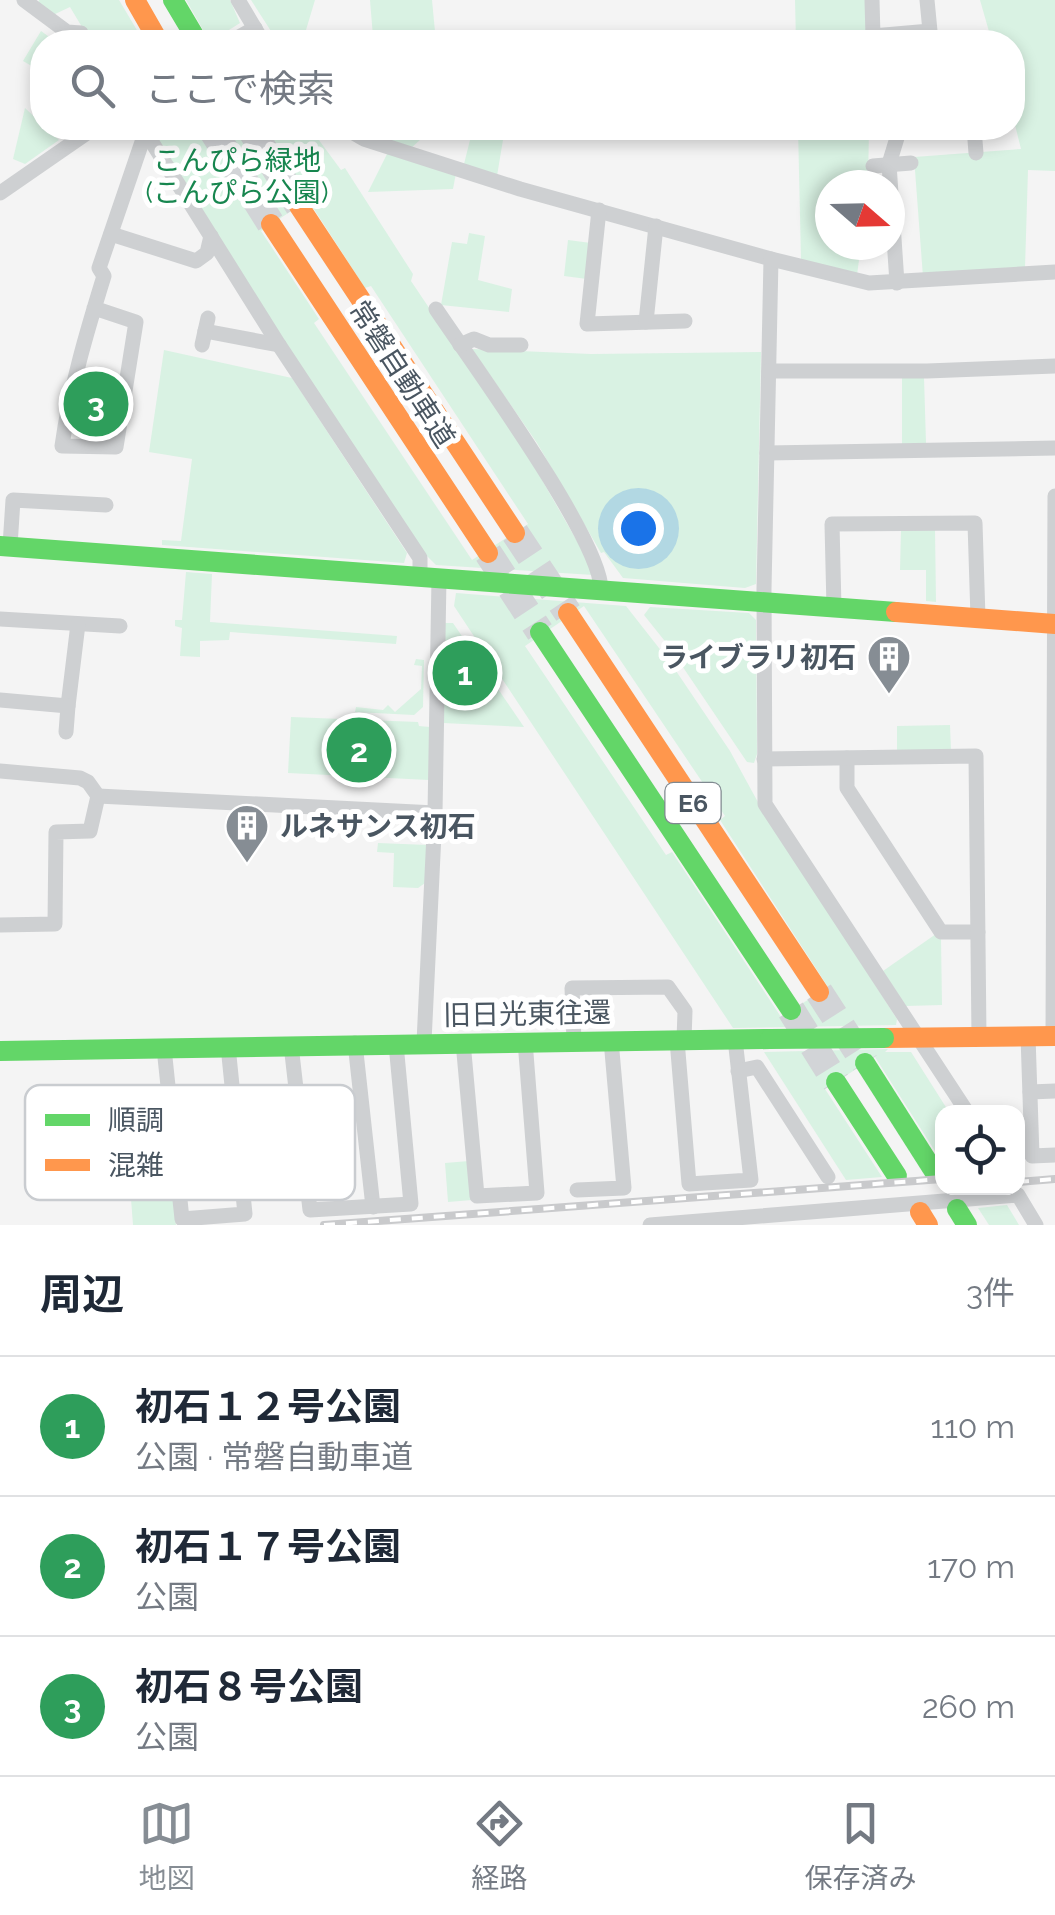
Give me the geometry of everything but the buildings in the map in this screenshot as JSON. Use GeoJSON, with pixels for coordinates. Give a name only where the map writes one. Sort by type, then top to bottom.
{"type":"FeatureCollection","features":[{"type":"Feature","properties":{"kind":"main road"},"geometry":{"type":"LineString","coordinates":[[135,0],[152,30]]}},
{"type":"Feature","properties":{"kind":"main road"},"geometry":{"type":"LineString","coordinates":[[172,0],[191,30]]}},
{"type":"Feature","properties":{"kind":"main road","name":"常磐自動車道"},"geometry":{"type":"LineString","coordinates":[[298,206],[515,533]]}},
{"type":"Feature","properties":{"kind":"main road","name":"常磐自動車道"},"geometry":{"type":"LineString","coordinates":[[271,224],[488,553]]}},
{"type":"Feature","properties":{"kind":"main road"},"geometry":{"type":"LineString","coordinates":[[5,546],[1054,624]]}},
{"type":"Feature","properties":{"kind":"main road","name":"E6"},"geometry":{"type":"LineString","coordinates":[[568,613],[819,992]]}},
{"type":"Feature","properties":{"kind":"main road","name":"E6"},"geometry":{"type":"LineString","coordinates":[[540,632],[791,1010]]}},
{"type":"Feature","properties":{"kind":"main road","name":"旧日光東往還"},"geometry":{"type":"LineString","coordinates":[[0,1050],[1054,1036]]}},
{"type":"Feature","properties":{"kind":"main road"},"geometry":{"type":"LineString","coordinates":[[865,1063],[935,1173]]}},
{"type":"Feature","properties":{"kind":"main road"},"geometry":{"type":"LineString","coordinates":[[836,1082],[897,1176]]}},
{"type":"Feature","properties":{"kind":"street"},"geometry":{"type":"LineString","coordinates":[[24,0],[64,30]]}},
{"type":"Feature","properties":{"kind":"street"},"geometry":{"type":"LineString","coordinates":[[238,0],[256,30]]}},
{"type":"Feature","properties":{"kind":"street"},"geometry":{"type":"LineString","coordinates":[[872,0],[874,30]]}},
{"type":"Feature","properties":{"kind":"street"},"geometry":{"type":"LineString","coordinates":[[927,0],[929,30]]}},
{"type":"Feature","properties":{"kind":"street"},"geometry":{"type":"LineString","coordinates":[[0,193],[77,140]]}},
{"type":"Feature","properties":{"kind":"street"},"geometry":{"type":"LineString","coordinates":[[94,308],[136,322],[116,448],[62,446],[67,412],[94,308],[104,276],[100,268],[143,140]]}},
{"type":"Feature","properties":{"kind":"street"},"geometry":{"type":"LineString","coordinates":[[152,140],[429,577],[434,813],[424,1042]]}},
{"type":"Feature","properties":{"kind":"street"},"geometry":{"type":"LineString","coordinates":[[367,140],[770,259],[869,283],[1055,272]]}},
{"type":"Feature","properties":{"kind":"street"},"geometry":{"type":"LineString","coordinates":[[894,140],[881,165],[897,282]]}},
{"type":"Feature","properties":{"kind":"street"},"geometry":{"type":"LineString","coordinates":[[975,140],[976,152]]}},
{"type":"Feature","properties":{"kind":"street"},"geometry":{"type":"LineString","coordinates":[[881,165],[911,162]]}},
{"type":"Feature","properties":{"kind":"street"},"geometry":{"type":"LineString","coordinates":[[599,210],[587,324],[685,321]]}},
{"type":"Feature","properties":{"kind":"street"},"geometry":{"type":"LineString","coordinates":[[646,322],[656,226]]}},
{"type":"Feature","properties":{"kind":"street"},"geometry":{"type":"LineString","coordinates":[[111,234],[196,261],[208,253],[211,236]]}},
{"type":"Feature","properties":{"kind":"street"},"geometry":{"type":"LineString","coordinates":[[770,259],[763,795],[769,812],[961,1105]]}},
{"type":"Feature","properties":{"kind":"street"},"geometry":{"type":"LineString","coordinates":[[436,309],[530,448],[596,561],[602,590]]}},
{"type":"Feature","properties":{"kind":"street"},"geometry":{"type":"LineString","coordinates":[[205,331],[279,345]]}},
{"type":"Feature","properties":{"kind":"street"},"geometry":{"type":"LineString","coordinates":[[460,345],[474,339],[489,345],[521,345]]}},
{"type":"Feature","properties":{"kind":"street"},"geometry":{"type":"LineString","coordinates":[[768,371],[1055,366]]}},
{"type":"Feature","properties":{"kind":"street"},"geometry":{"type":"LineString","coordinates":[[766,453],[1055,448]]}},
{"type":"Feature","properties":{"kind":"street"},"geometry":{"type":"LineString","coordinates":[[1054,1036],[1055,496]]}},
{"type":"Feature","properties":{"kind":"street"},"geometry":{"type":"LineString","coordinates":[[5,546],[14,500],[106,505]]}},
{"type":"Feature","properties":{"kind":"street"},"geometry":{"type":"LineString","coordinates":[[834,608],[832,524],[975,522],[978,618]]}},
{"type":"Feature","properties":{"kind":"street"},"geometry":{"type":"LineString","coordinates":[[0,619],[120,626]]}},
{"type":"Feature","properties":{"kind":"street"},"geometry":{"type":"LineString","coordinates":[[66,732],[78,624]]}},
{"type":"Feature","properties":{"kind":"street"},"geometry":{"type":"LineString","coordinates":[[0,700],[68,706]]}},
{"type":"Feature","properties":{"kind":"street"},"geometry":{"type":"LineString","coordinates":[[764,759],[976,756],[979,1036]]}},
{"type":"Feature","properties":{"kind":"street"},"geometry":{"type":"LineString","coordinates":[[846,758],[848,788],[941,932],[978,932]]}},
{"type":"Feature","properties":{"kind":"street"},"geometry":{"type":"LineString","coordinates":[[0,771],[80,778],[98,796],[90,831],[56,832],[55,924],[0,925]]}},
{"type":"Feature","properties":{"kind":"street"},"geometry":{"type":"LineString","coordinates":[[98,796],[434,813]]}},
{"type":"Feature","properties":{"kind":"street"},"geometry":{"type":"LineString","coordinates":[[574,1040],[572,988],[668,987],[685,1011],[681,1040],[689,1184],[750,1180],[734,1039]]}},
{"type":"Feature","properties":{"kind":"street"},"geometry":{"type":"LineString","coordinates":[[1028,1036],[1032,1156],[1055,1154]]}},
{"type":"Feature","properties":{"kind":"street"},"geometry":{"type":"LineString","coordinates":[[577,1190],[624,1188],[611,1040]]}},
{"type":"Feature","properties":{"kind":"street"},"geometry":{"type":"LineString","coordinates":[[463,1042],[477,1196],[536,1193],[525,1041]]}},
{"type":"Feature","properties":{"kind":"street"},"geometry":{"type":"LineString","coordinates":[[355,1044],[372,1208]]}},
{"type":"Feature","properties":{"kind":"street"},"geometry":{"type":"LineString","coordinates":[[309,1200],[310,1210],[410,1204],[396,1044]]}},
{"type":"Feature","properties":{"kind":"street"},"geometry":{"type":"LineString","coordinates":[[291,1045],[296,1085]]}},
{"type":"Feature","properties":{"kind":"street"},"geometry":{"type":"LineString","coordinates":[[228,1046],[232,1085]]}},
{"type":"Feature","properties":{"kind":"street"},"geometry":{"type":"LineString","coordinates":[[164,1048],[168,1085]]}},
{"type":"Feature","properties":{"kind":"street"},"geometry":{"type":"LineString","coordinates":[[738,1070],[757,1067],[828,1177]]}},
{"type":"Feature","properties":{"kind":"street"},"geometry":{"type":"LineString","coordinates":[[1030,1092],[1055,1092]]}},
{"type":"Feature","properties":{"kind":"street"},"geometry":{"type":"LineString","coordinates":[[650,1225],[1018,1196],[1036,1225]]}},
{"type":"Feature","properties":{"kind":"street"},"geometry":{"type":"LineString","coordinates":[[180,1200],[182,1219],[245,1214],[244,1200]]}},
{"type":"Feature","properties":{"kind":"street"},"geometry":{"type":"LineString","coordinates":[[849,1209],[859,1225]]}},
{"type":"Feature","properties":{"kind":"green space"},"geometry":{"type":"Polygon","coordinates":[[[39,0],[119,0],[137,30],[84,30],[70,7],[53,15],[38,4],[39,0]]]}},
{"type":"Feature","properties":{"kind":"green space"},"geometry":{"type":"Polygon","coordinates":[[[186,0],[230,0],[240,23],[229,30],[203,30],[186,0]]]}},
{"type":"Feature","properties":{"kind":"green space"},"geometry":{"type":"Polygon","coordinates":[[[251,0],[315,0],[306,30],[270,30],[251,0]]]}},
{"type":"Feature","properties":{"kind":"green space"},"geometry":{"type":"Polygon","coordinates":[[[370,0],[432,0],[435,30],[372,30],[370,0]]]}},
{"type":"Feature","properties":{"kind":"green space"},"geometry":{"type":"Polygon","coordinates":[[[795,0],[867,0],[868,30],[796,30],[795,0]]]}},
{"type":"Feature","properties":{"kind":"green space"},"geometry":{"type":"Polygon","coordinates":[[[980,0],[1055,0],[1055,171],[1028,170],[1025,268],[923,277],[914,157],[1021,149],[1019,140],[1025,140],[1025,30],[989,30],[980,0]]]}},
{"type":"Feature","properties":{"kind":"green space"},"geometry":{"type":"Polygon","coordinates":[[[25,108],[30,113],[30,140],[59,140],[25,164],[13,159],[25,108]]]}},
{"type":"Feature","properties":{"kind":"green space","name":"こんぴら緑地 (こんぴら公園)"},"geometry":{"type":"Polygon","coordinates":[[[156,140],[319,140],[341,170],[345,168],[413,274],[411,281],[526,452],[593,575],[436,565],[156,140]],[[308,200],[261,231],[319,319],[314,323],[472,560],[528,524],[371,286],[365,288],[308,200]]]}},
{"type":"Feature","properties":{"kind":"green space"},"geometry":{"type":"Polygon","coordinates":[[[386,140],[420,140],[410,149],[386,140]]]}},
{"type":"Feature","properties":{"kind":"green space"},"geometry":{"type":"Polygon","coordinates":[[[470,140],[503,140],[497,176],[464,164],[470,140]]]}},
{"type":"Feature","properties":{"kind":"green space"},"geometry":{"type":"Polygon","coordinates":[[[798,140],[869,140],[868,170],[815,170],[815,260],[859,260],[857,275],[801,260],[798,140]]]}},
{"type":"Feature","properties":{"kind":"green space"},"geometry":{"type":"Polygon","coordinates":[[[388,152],[456,173],[453,189],[368,192],[388,152]]]}},
{"type":"Feature","properties":{"kind":"green space"},"geometry":{"type":"Polygon","coordinates":[[[469,233],[485,236],[478,280],[512,289],[509,312],[441,305],[452,242],[467,244],[469,233]]]}},
{"type":"Feature","properties":{"kind":"green space"},"geometry":{"type":"Polygon","coordinates":[[[568,240],[591,243],[587,279],[564,276],[568,240]]]}},
{"type":"Feature","properties":{"kind":"green space"},"geometry":{"type":"Polygon","coordinates":[[[472,349],[591,354],[761,352],[756,584],[745,588],[623,578],[601,553],[537,443],[472,349]]]}},
{"type":"Feature","properties":{"kind":"green space"},"geometry":{"type":"Polygon","coordinates":[[[164,350],[292,378],[407,553],[404,563],[162,545],[162,540],[181,541],[192,459],[149,452],[164,350]]]}},
{"type":"Feature","properties":{"kind":"green space"},"geometry":{"type":"Polygon","coordinates":[[[902,377],[924,377],[926,443],[902,444],[902,377]]]}},
{"type":"Feature","properties":{"kind":"green space"},"geometry":{"type":"Polygon","coordinates":[[[79,388],[118,399],[115,417],[72,410],[79,388]]]}},
{"type":"Feature","properties":{"kind":"green space"},"geometry":{"type":"Polygon","coordinates":[[[935,529],[936,602],[926,601],[926,570],[900,570],[901,530],[935,529]]]}},
{"type":"Feature","properties":{"kind":"green space"},"geometry":{"type":"Polygon","coordinates":[[[186,572],[212,574],[210,622],[397,636],[396,644],[230,632],[229,640],[200,641],[200,657],[180,656],[182,628],[175,626],[175,620],[182,620],[186,572]]]}},
{"type":"Feature","properties":{"kind":"green space"},"geometry":{"type":"Polygon","coordinates":[[[456,593],[626,606],[670,662],[730,751],[759,804],[897,1019],[896,1025],[733,1028],[454,606],[456,593]],[[584,606],[525,646],[666,855],[672,852],[781,1017],[828,987],[720,820],[725,816],[584,606]]]}},
{"type":"Feature","properties":{"kind":"green space"},"geometry":{"type":"Polygon","coordinates":[[[650,607],[749,613],[756,620],[754,763],[747,762],[644,615],[650,607]]]}},
{"type":"Feature","properties":{"kind":"green space"},"geometry":{"type":"Polygon","coordinates":[[[445,623],[453,623],[524,727],[443,723],[445,623]]]}},
{"type":"Feature","properties":{"kind":"green space"},"geometry":{"type":"Polygon","coordinates":[[[416,659],[424,660],[423,707],[414,715],[355,712],[356,707],[383,710],[388,705],[395,712],[421,689],[422,666],[414,665],[416,659]]]}},
{"type":"Feature","properties":{"kind":"green space"},"geometry":{"type":"Polygon","coordinates":[[[291,717],[418,722],[419,726],[430,727],[429,780],[288,773],[291,717]]]}},
{"type":"Feature","properties":{"kind":"green space"},"geometry":{"type":"Polygon","coordinates":[[[950,725],[951,750],[897,750],[897,726],[950,725]]]}},
{"type":"Feature","properties":{"kind":"green space"},"geometry":{"type":"Polygon","coordinates":[[[378,843],[428,845],[425,883],[418,888],[393,887],[394,853],[377,852],[378,843]]]}},
{"type":"Feature","properties":{"kind":"green space"},"geometry":{"type":"Polygon","coordinates":[[[936,934],[941,938],[942,1005],[906,1006],[883,971],[936,934]]]}},
{"type":"Feature","properties":{"kind":"green space"},"geometry":{"type":"Polygon","coordinates":[[[764,1052],[911,1052],[945,1105],[935,1105],[935,1151],[875,1057],[825,1089],[882,1177],[846,1180],[764,1052]]]}},
{"type":"Feature","properties":{"kind":"green space"},"geometry":{"type":"Polygon","coordinates":[[[469,1161],[472,1200],[448,1202],[445,1163],[469,1161]]]}},
{"type":"Feature","properties":{"kind":"green space"},"geometry":{"type":"Polygon","coordinates":[[[131,1200],[173,1200],[176,1225],[133,1225],[131,1200]]]}},
{"type":"Feature","properties":{"kind":"green space"},"geometry":{"type":"Polygon","coordinates":[[[1007,1205],[1019,1225],[989,1225],[978,1208],[1007,1205]]]}},
{"type":"Feature","properties":{"kind":"tunnel"},"geometry":{"type":"LineString","coordinates":[[218,140],[271,224]]}},
{"type":"Feature","properties":{"kind":"tunnel"},"geometry":{"type":"LineString","coordinates":[[258,140],[299,206]]}},
{"type":"Feature","properties":{"kind":"tunnel"},"geometry":{"type":"LineString","coordinates":[[515,533],[568,613]]}},
{"type":"Feature","properties":{"kind":"tunnel"},"geometry":{"type":"LineString","coordinates":[[488,553],[540,632]]}},
{"type":"Feature","properties":{"kind":"tunnel"},"geometry":{"type":"LineString","coordinates":[[819,992],[865,1063]]}},
{"type":"Feature","properties":{"kind":"tunnel"},"geometry":{"type":"LineString","coordinates":[[791,1010],[836,1082]]}},
{"type":"Feature","properties":{"kind":"railway"},"geometry":{"type":"LineString","coordinates":[[1025,1181],[1055,1179]]}},
{"type":"Feature","properties":{"kind":"railway"},"geometry":{"type":"LineString","coordinates":[[324,1225],[935,1180]]}},
{"type":"Feature","properties":{"kind":"traffic: fast"},"geometry":{"type":"LineString","coordinates":[[173,0],[191,30]]}},
{"type":"Feature","properties":{"kind":"traffic: fast"},"geometry":{"type":"LineString","coordinates":[[0,546],[896,612]]}},
{"type":"Feature","properties":{"kind":"traffic: fast"},"geometry":{"type":"LineString","coordinates":[[540,632],[791,1010]]}},
{"type":"Feature","properties":{"kind":"traffic: fast"},"geometry":{"type":"LineString","coordinates":[[770,1039],[884,1038]]}},
{"type":"Feature","properties":{"kind":"traffic: fast"},"geometry":{"type":"LineString","coordinates":[[0,1051],[770,1039]]}},
{"type":"Feature","properties":{"kind":"traffic: fast"},"geometry":{"type":"LineString","coordinates":[[865,1063],[935,1173]]}},
{"type":"Feature","properties":{"kind":"traffic: fast"},"geometry":{"type":"LineString","coordinates":[[836,1082],[897,1176]]}},
{"type":"Feature","properties":{"kind":"traffic: fast"},"geometry":{"type":"LineString","coordinates":[[957,1209],[967,1225]]}},
{"type":"Feature","properties":{"kind":"traffic: slow"},"geometry":{"type":"LineString","coordinates":[[135,0],[152,30]]}},
{"type":"Feature","properties":{"kind":"traffic: slow"},"geometry":{"type":"LineString","coordinates":[[299,206],[515,533]]}},
{"type":"Feature","properties":{"kind":"traffic: slow"},"geometry":{"type":"LineString","coordinates":[[271,224],[488,553]]}},
{"type":"Feature","properties":{"kind":"traffic: slow"},"geometry":{"type":"LineString","coordinates":[[896,612],[1055,624]]}},
{"type":"Feature","properties":{"kind":"traffic: slow"},"geometry":{"type":"LineString","coordinates":[[568,613],[819,992]]}},
{"type":"Feature","properties":{"kind":"traffic: slow"},"geometry":{"type":"LineString","coordinates":[[884,1038],[1055,1036]]}},
{"type":"Feature","properties":{"kind":"traffic: slow"},"geometry":{"type":"LineString","coordinates":[[920,1212],[928,1225]]}},
{"type":"Feature","properties":{"kind":"place","name":"初石８号公園"},"geometry":{"type":"Point","coordinates":[96,404]}},
{"type":"Feature","properties":{"kind":"place","name":"初石１２号公園"},"geometry":{"type":"Point","coordinates":[465,673]}},
{"type":"Feature","properties":{"kind":"place","name":"ライブラリ初石"},"geometry":{"type":"Point","coordinates":[889,695]}},
{"type":"Feature","properties":{"kind":"place","name":"初石１７号公園"},"geometry":{"type":"Point","coordinates":[359,750]}},
{"type":"Feature","properties":{"kind":"place","name":"ルネサンス初石"},"geometry":{"type":"Point","coordinates":[247,864]}}]}
